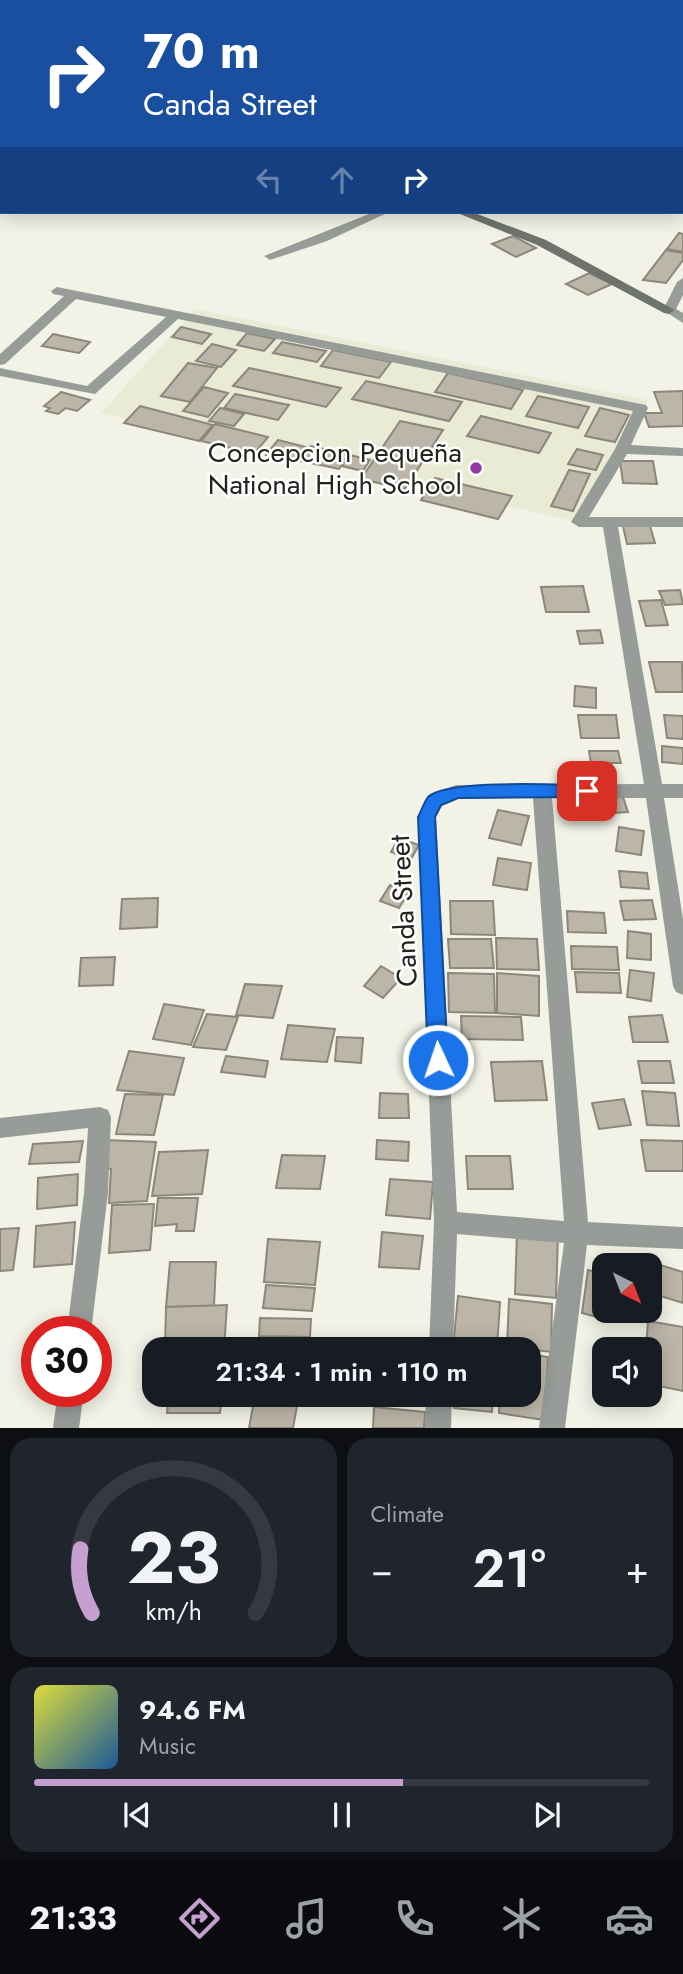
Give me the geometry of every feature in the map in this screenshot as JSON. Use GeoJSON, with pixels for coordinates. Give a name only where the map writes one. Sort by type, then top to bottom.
{"type":"FeatureCollection","features":[{"type":"Feature","properties":{"kind":"street"},"geometry":{"type":"LineString","coordinates":[[270,256],[323,238],[378,214]]}},
{"type":"Feature","properties":{"kind":"street"},"geometry":{"type":"LineString","coordinates":[[468,214],[493,221],[545,244],[683,319]]}},
{"type":"Feature","properties":{"kind":"street"},"geometry":{"type":"LineString","coordinates":[[669,310],[683,282]]}},
{"type":"Feature","properties":{"kind":"street"},"geometry":{"type":"LineString","coordinates":[[57,291],[641,408],[622,449],[579,522],[683,522]]}},
{"type":"Feature","properties":{"kind":"street"},"geometry":{"type":"LineString","coordinates":[[0,360],[74,294]]}},
{"type":"Feature","properties":{"kind":"street"},"geometry":{"type":"LineString","coordinates":[[0,372],[90,391],[175,316]]}},
{"type":"Feature","properties":{"kind":"street"},"geometry":{"type":"LineString","coordinates":[[622,449],[683,452]]}},
{"type":"Feature","properties":{"kind":"street"},"geometry":{"type":"LineString","coordinates":[[610,522],[683,986]]}},
{"type":"Feature","properties":{"kind":"street","name":"Canda Street"},"geometry":{"type":"LineString","coordinates":[[441,1337],[446,1222],[427,817],[435,801],[456,792],[683,791]]}},
{"type":"Feature","properties":{"kind":"street"},"geometry":{"type":"LineString","coordinates":[[542,792],[577,1233],[552,1428]]}},
{"type":"Feature","properties":{"kind":"street"},"geometry":{"type":"LineString","coordinates":[[0,1128],[100,1117],[96,1194],[81,1316]]}},
{"type":"Feature","properties":{"kind":"street"},"geometry":{"type":"LineString","coordinates":[[446,1222],[577,1233],[683,1238]]}},
{"type":"Feature","properties":{"kind":"street"},"geometry":{"type":"LineString","coordinates":[[66,1428],[69,1407]]}},
{"type":"Feature","properties":{"kind":"street"},"geometry":{"type":"LineString","coordinates":[[438,1428],[439,1407]]}},
{"type":"Feature","properties":{"kind":"shaded area","name":"Concepcion Pequeña National High School"},"geometry":{"type":"Polygon","coordinates":[[[195,309],[648,400],[582,523],[101,413],[195,309]]]}},
{"type":"Feature","properties":{"kind":"building"},"geometry":{"type":"Polygon","coordinates":[[[679,233],[683,234],[683,252],[667,249],[679,233]]]}},
{"type":"Feature","properties":{"kind":"building"},"geometry":{"type":"Polygon","coordinates":[[[513,236],[536,248],[516,257],[492,244],[513,236]]]}},
{"type":"Feature","properties":{"kind":"building"},"geometry":{"type":"Polygon","coordinates":[[[666,250],[683,253],[683,260],[666,283],[643,280],[666,250]]]}},
{"type":"Feature","properties":{"kind":"building"},"geometry":{"type":"Polygon","coordinates":[[[589,273],[612,284],[588,295],[566,284],[589,273]]]}},
{"type":"Feature","properties":{"kind":"building"},"geometry":{"type":"Polygon","coordinates":[[[181,327],[211,334],[202,344],[172,337],[181,327]]]}},
{"type":"Feature","properties":{"kind":"building"},"geometry":{"type":"Polygon","coordinates":[[[247,333],[275,339],[264,351],[237,345],[247,333]]]}},
{"type":"Feature","properties":{"kind":"building"},"geometry":{"type":"Polygon","coordinates":[[[53,334],[90,342],[79,353],[42,346],[53,334]]]}},
{"type":"Feature","properties":{"kind":"building"},"geometry":{"type":"Polygon","coordinates":[[[282,342],[326,351],[317,362],[273,353],[282,342]]]}},
{"type":"Feature","properties":{"kind":"building"},"geometry":{"type":"Polygon","coordinates":[[[212,344],[236,350],[221,367],[196,361],[212,344]]]}},
{"type":"Feature","properties":{"kind":"building"},"geometry":{"type":"Polygon","coordinates":[[[333,350],[391,362],[379,378],[321,366],[333,350]]]}},
{"type":"Feature","properties":{"kind":"building"},"geometry":{"type":"Polygon","coordinates":[[[188,363],[217,368],[190,402],[161,396],[188,363]]]}},
{"type":"Feature","properties":{"kind":"building"},"geometry":{"type":"Polygon","coordinates":[[[249,368],[341,388],[326,407],[233,386],[249,368]]]}},
{"type":"Feature","properties":{"kind":"building"},"geometry":{"type":"Polygon","coordinates":[[[448,373],[523,390],[511,409],[435,392],[448,373]]]}},
{"type":"Feature","properties":{"kind":"building"},"geometry":{"type":"Polygon","coordinates":[[[366,381],[462,402],[449,421],[352,399],[366,381]]]}},
{"type":"Feature","properties":{"kind":"building"},"geometry":{"type":"Polygon","coordinates":[[[204,387],[228,393],[208,417],[183,411],[204,387]]]}},
{"type":"Feature","properties":{"kind":"building"},"geometry":{"type":"Polygon","coordinates":[[[683,391],[683,426],[649,427],[644,413],[662,413],[654,392],[683,391]]]}},
{"type":"Feature","properties":{"kind":"building"},"geometry":{"type":"Polygon","coordinates":[[[61,392],[90,400],[77,411],[66,408],[58,414],[46,411],[50,408],[44,406],[61,392]]]}},
{"type":"Feature","properties":{"kind":"building"},"geometry":{"type":"Polygon","coordinates":[[[235,394],[289,405],[278,420],[224,408],[235,394]]]}},
{"type":"Feature","properties":{"kind":"building"},"geometry":{"type":"Polygon","coordinates":[[[538,396],[589,407],[578,428],[526,416],[538,396]]]}},
{"type":"Feature","properties":{"kind":"building"},"geometry":{"type":"Polygon","coordinates":[[[140,406],[213,425],[199,441],[124,423],[140,406]]]}},
{"type":"Feature","properties":{"kind":"building"},"geometry":{"type":"Polygon","coordinates":[[[220,408],[244,414],[234,426],[209,421],[220,408]]]}},
{"type":"Feature","properties":{"kind":"building"},"geometry":{"type":"Polygon","coordinates":[[[600,408],[629,415],[615,442],[585,436],[600,408]]]}},
{"type":"Feature","properties":{"kind":"building"},"geometry":{"type":"Polygon","coordinates":[[[481,416],[551,433],[539,453],[467,436],[481,416]]]}},
{"type":"Feature","properties":{"kind":"building"},"geometry":{"type":"Polygon","coordinates":[[[400,421],[443,430],[405,489],[361,479],[400,421]]]}},
{"type":"Feature","properties":{"kind":"building"},"geometry":{"type":"Polygon","coordinates":[[[215,424],[268,437],[254,454],[201,441],[215,424]]]}},
{"type":"Feature","properties":{"kind":"building"},"geometry":{"type":"Polygon","coordinates":[[[278,440],[306,447],[295,462],[266,455],[278,440]]]}},
{"type":"Feature","properties":{"kind":"building"},"geometry":{"type":"Polygon","coordinates":[[[311,446],[348,455],[339,469],[301,461],[311,446]]]}},
{"type":"Feature","properties":{"kind":"building"},"geometry":{"type":"Polygon","coordinates":[[[577,449],[603,455],[596,470],[568,464],[577,449]]]}},
{"type":"Feature","properties":{"kind":"building"},"geometry":{"type":"Polygon","coordinates":[[[350,455],[370,460],[363,471],[342,466],[350,455]]]}},
{"type":"Feature","properties":{"kind":"building"},"geometry":{"type":"Polygon","coordinates":[[[620,461],[653,461],[657,484],[623,483],[620,461]]]}},
{"type":"Feature","properties":{"kind":"building"},"geometry":{"type":"Polygon","coordinates":[[[569,470],[590,474],[573,511],[551,506],[569,470]]]}},
{"type":"Feature","properties":{"kind":"building"},"geometry":{"type":"Polygon","coordinates":[[[435,478],[512,496],[498,519],[421,500],[435,478]]]}},
{"type":"Feature","properties":{"kind":"building"},"geometry":{"type":"Polygon","coordinates":[[[623,526],[650,526],[655,543],[627,544],[623,526]]]}},
{"type":"Feature","properties":{"kind":"building"},"geometry":{"type":"Polygon","coordinates":[[[583,586],[589,612],[546,612],[541,587],[583,586]]]}},
{"type":"Feature","properties":{"kind":"building"},"geometry":{"type":"Polygon","coordinates":[[[680,590],[683,604],[665,605],[659,591],[680,590]]]}},
{"type":"Feature","properties":{"kind":"building"},"geometry":{"type":"Polygon","coordinates":[[[661,600],[668,625],[646,626],[639,601],[661,600]]]}},
{"type":"Feature","properties":{"kind":"building"},"geometry":{"type":"Polygon","coordinates":[[[600,630],[603,643],[580,644],[577,631],[600,630]]]}},
{"type":"Feature","properties":{"kind":"building"},"geometry":{"type":"Polygon","coordinates":[[[649,662],[682,662],[683,692],[656,692],[649,662]]]}},
{"type":"Feature","properties":{"kind":"building"},"geometry":{"type":"Polygon","coordinates":[[[575,686],[596,688],[596,708],[574,706],[575,686]]]}},
{"type":"Feature","properties":{"kind":"building"},"geometry":{"type":"Polygon","coordinates":[[[578,715],[616,715],[619,738],[581,738],[578,715]]]}},
{"type":"Feature","properties":{"kind":"building"},"geometry":{"type":"Polygon","coordinates":[[[664,715],[683,716],[683,739],[667,738],[664,715]]]}},
{"type":"Feature","properties":{"kind":"building"},"geometry":{"type":"Polygon","coordinates":[[[662,746],[683,748],[683,764],[662,762],[662,746]]]}},
{"type":"Feature","properties":{"kind":"building"},"geometry":{"type":"Polygon","coordinates":[[[589,751],[618,751],[621,763],[591,763],[589,751]]]}},
{"type":"Feature","properties":{"kind":"building"},"geometry":{"type":"Polygon","coordinates":[[[623,797],[628,812],[598,814],[593,799],[623,797]]]}},
{"type":"Feature","properties":{"kind":"building"},"geometry":{"type":"Polygon","coordinates":[[[498,810],[529,816],[521,845],[489,838],[498,810]]]}},
{"type":"Feature","properties":{"kind":"building"},"geometry":{"type":"Polygon","coordinates":[[[619,827],[644,831],[641,855],[616,851],[619,827]]]}},
{"type":"Feature","properties":{"kind":"building"},"geometry":{"type":"Polygon","coordinates":[[[399,838],[419,845],[411,859],[391,852],[399,838]]]}},
{"type":"Feature","properties":{"kind":"building"},"geometry":{"type":"Polygon","coordinates":[[[498,858],[531,863],[527,890],[493,885],[498,858]]]}},
{"type":"Feature","properties":{"kind":"building"},"geometry":{"type":"Polygon","coordinates":[[[619,871],[647,873],[649,889],[621,887],[619,871]]]}},
{"type":"Feature","properties":{"kind":"building"},"geometry":{"type":"Polygon","coordinates":[[[390,885],[409,892],[399,908],[380,901],[390,885]]]}},
{"type":"Feature","properties":{"kind":"building"},"geometry":{"type":"Polygon","coordinates":[[[158,898],[157,927],[120,929],[122,899],[158,898]]]}},
{"type":"Feature","properties":{"kind":"building"},"geometry":{"type":"Polygon","coordinates":[[[652,900],[656,919],[624,920],[620,901],[652,900]]]}},
{"type":"Feature","properties":{"kind":"building"},"geometry":{"type":"Polygon","coordinates":[[[450,901],[493,901],[495,935],[451,934],[450,901]]]}},
{"type":"Feature","properties":{"kind":"building"},"geometry":{"type":"Polygon","coordinates":[[[567,911],[604,913],[606,933],[568,932],[567,911]]]}},
{"type":"Feature","properties":{"kind":"building"},"geometry":{"type":"Polygon","coordinates":[[[628,931],[651,934],[651,960],[627,958],[628,931]]]}},
{"type":"Feature","properties":{"kind":"building"},"geometry":{"type":"Polygon","coordinates":[[[496,938],[537,939],[539,970],[497,969],[496,938]]]}},
{"type":"Feature","properties":{"kind":"building"},"geometry":{"type":"Polygon","coordinates":[[[448,939],[491,939],[494,968],[450,968],[448,939]]]}},
{"type":"Feature","properties":{"kind":"building"},"geometry":{"type":"Polygon","coordinates":[[[571,946],[617,947],[619,970],[572,969],[571,946]]]}},
{"type":"Feature","properties":{"kind":"building"},"geometry":{"type":"Polygon","coordinates":[[[115,957],[113,985],[79,986],[81,958],[115,957]]]}},
{"type":"Feature","properties":{"kind":"building"},"geometry":{"type":"Polygon","coordinates":[[[381,966],[401,978],[383,998],[364,986],[381,966]]]}},
{"type":"Feature","properties":{"kind":"building"},"geometry":{"type":"Polygon","coordinates":[[[630,970],[654,973],[651,1001],[627,997],[630,970]]]}},
{"type":"Feature","properties":{"kind":"building"},"geometry":{"type":"Polygon","coordinates":[[[575,972],[619,973],[621,993],[577,992],[575,972]]]}},
{"type":"Feature","properties":{"kind":"building"},"geometry":{"type":"Polygon","coordinates":[[[448,973],[494,974],[495,1013],[449,1012],[448,973]]]}},
{"type":"Feature","properties":{"kind":"building"},"geometry":{"type":"Polygon","coordinates":[[[497,973],[539,976],[539,1016],[497,1013],[497,973]]]}},
{"type":"Feature","properties":{"kind":"building"},"geometry":{"type":"Polygon","coordinates":[[[245,984],[282,986],[273,1018],[236,1015],[245,984]]]}},
{"type":"Feature","properties":{"kind":"building"},"geometry":{"type":"Polygon","coordinates":[[[164,1004],[204,1010],[191,1045],[153,1039],[164,1004]]]}},
{"type":"Feature","properties":{"kind":"building"},"geometry":{"type":"Polygon","coordinates":[[[207,1014],[238,1017],[226,1050],[193,1047],[207,1014]]]}},
{"type":"Feature","properties":{"kind":"building"},"geometry":{"type":"Polygon","coordinates":[[[662,1015],[668,1042],[633,1042],[629,1017],[662,1015]]]}},
{"type":"Feature","properties":{"kind":"building"},"geometry":{"type":"Polygon","coordinates":[[[461,1016],[521,1017],[523,1040],[462,1039],[461,1016]]]}},
{"type":"Feature","properties":{"kind":"building"},"geometry":{"type":"Polygon","coordinates":[[[288,1025],[335,1029],[327,1062],[281,1059],[288,1025]]]}},
{"type":"Feature","properties":{"kind":"building"},"geometry":{"type":"Polygon","coordinates":[[[337,1037],[363,1038],[361,1063],[335,1061],[337,1037]]]}},
{"type":"Feature","properties":{"kind":"building"},"geometry":{"type":"Polygon","coordinates":[[[129,1051],[184,1058],[174,1095],[117,1090],[129,1051]]]}},
{"type":"Feature","properties":{"kind":"building"},"geometry":{"type":"Polygon","coordinates":[[[226,1056],[268,1061],[265,1077],[221,1072],[226,1056]]]}},
{"type":"Feature","properties":{"kind":"building"},"geometry":{"type":"Polygon","coordinates":[[[542,1061],[547,1100],[495,1101],[491,1062],[542,1061]]]}},
{"type":"Feature","properties":{"kind":"building"},"geometry":{"type":"Polygon","coordinates":[[[638,1061],[670,1061],[674,1083],[642,1083],[638,1061]]]}},
{"type":"Feature","properties":{"kind":"building"},"geometry":{"type":"Polygon","coordinates":[[[642,1091],[675,1093],[679,1126],[647,1125],[642,1091]]]}},
{"type":"Feature","properties":{"kind":"building"},"geometry":{"type":"Polygon","coordinates":[[[380,1093],[408,1094],[409,1118],[379,1118],[380,1093]]]}},
{"type":"Feature","properties":{"kind":"building"},"geometry":{"type":"Polygon","coordinates":[[[125,1094],[163,1095],[154,1135],[116,1134],[125,1094]]]}},
{"type":"Feature","properties":{"kind":"building"},"geometry":{"type":"Polygon","coordinates":[[[624,1099],[631,1125],[599,1129],[592,1103],[624,1099]]]}},
{"type":"Feature","properties":{"kind":"building"},"geometry":{"type":"Polygon","coordinates":[[[104,1140],[156,1142],[147,1201],[109,1203],[111,1169],[101,1169],[104,1140]]]}},
{"type":"Feature","properties":{"kind":"building"},"geometry":{"type":"Polygon","coordinates":[[[377,1140],[409,1142],[408,1161],[376,1159],[377,1140]]]}},
{"type":"Feature","properties":{"kind":"building"},"geometry":{"type":"Polygon","coordinates":[[[641,1140],[683,1141],[683,1171],[646,1171],[641,1140]]]}},
{"type":"Feature","properties":{"kind":"building"},"geometry":{"type":"Polygon","coordinates":[[[83,1141],[79,1162],[29,1164],[33,1144],[83,1141]]]}},
{"type":"Feature","properties":{"kind":"building"},"geometry":{"type":"Polygon","coordinates":[[[208,1150],[202,1194],[152,1196],[159,1152],[208,1150]]]}},
{"type":"Feature","properties":{"kind":"building"},"geometry":{"type":"Polygon","coordinates":[[[282,1155],[325,1156],[320,1189],[276,1188],[282,1155]]]}},
{"type":"Feature","properties":{"kind":"building"},"geometry":{"type":"Polygon","coordinates":[[[466,1156],[510,1156],[513,1189],[468,1189],[466,1156]]]}},
{"type":"Feature","properties":{"kind":"building"},"geometry":{"type":"Polygon","coordinates":[[[78,1174],[77,1205],[37,1209],[38,1178],[78,1174]]]}},
{"type":"Feature","properties":{"kind":"building"},"geometry":{"type":"Polygon","coordinates":[[[390,1179],[433,1182],[430,1219],[386,1215],[390,1179]]]}},
{"type":"Feature","properties":{"kind":"building"},"geometry":{"type":"Polygon","coordinates":[[[158,1198],[198,1198],[194,1231],[176,1231],[177,1224],[155,1226],[158,1198]]]}},
{"type":"Feature","properties":{"kind":"building"},"geometry":{"type":"Polygon","coordinates":[[[154,1204],[150,1250],[109,1253],[112,1205],[154,1204]]]}},
{"type":"Feature","properties":{"kind":"building"},"geometry":{"type":"Polygon","coordinates":[[[75,1222],[72,1264],[34,1267],[36,1226],[75,1222]]]}},
{"type":"Feature","properties":{"kind":"building"},"geometry":{"type":"Polygon","coordinates":[[[19,1228],[13,1270],[0,1271],[0,1229],[19,1228]]]}},
{"type":"Feature","properties":{"kind":"building"},"geometry":{"type":"Polygon","coordinates":[[[517,1231],[558,1235],[556,1298],[515,1294],[517,1231]]]}},
{"type":"Feature","properties":{"kind":"building"},"geometry":{"type":"Polygon","coordinates":[[[382,1232],[423,1236],[419,1269],[379,1267],[382,1232]]]}},
{"type":"Feature","properties":{"kind":"building"},"geometry":{"type":"Polygon","coordinates":[[[268,1239],[320,1242],[315,1285],[264,1282],[268,1239]]]}},
{"type":"Feature","properties":{"kind":"building"},"geometry":{"type":"Polygon","coordinates":[[[170,1262],[216,1262],[214,1306],[166,1307],[170,1262]]]}},
{"type":"Feature","properties":{"kind":"building"},"geometry":{"type":"Polygon","coordinates":[[[662,1266],[683,1272],[683,1303],[662,1296],[662,1266]]]}},
{"type":"Feature","properties":{"kind":"building"},"geometry":{"type":"Polygon","coordinates":[[[588,1270],[592,1271],[592,1316],[582,1313],[588,1270]]]}},
{"type":"Feature","properties":{"kind":"building"},"geometry":{"type":"Polygon","coordinates":[[[266,1285],[315,1288],[312,1311],[263,1308],[266,1285]]]}},
{"type":"Feature","properties":{"kind":"building"},"geometry":{"type":"Polygon","coordinates":[[[458,1296],[500,1302],[498,1337],[454,1337],[458,1296]]]}},
{"type":"Feature","properties":{"kind":"building"},"geometry":{"type":"Polygon","coordinates":[[[509,1299],[552,1304],[551,1352],[541,1351],[541,1337],[507,1337],[509,1299]]]}},
{"type":"Feature","properties":{"kind":"building"},"geometry":{"type":"Polygon","coordinates":[[[227,1305],[225,1337],[165,1337],[166,1307],[227,1305]]]}},
{"type":"Feature","properties":{"kind":"building"},"geometry":{"type":"Polygon","coordinates":[[[260,1318],[311,1319],[310,1337],[259,1336],[260,1318]]]}},
{"type":"Feature","properties":{"kind":"building"},"geometry":{"type":"Polygon","coordinates":[[[648,1323],[683,1327],[683,1391],[662,1387],[662,1337],[647,1337],[648,1323]]]}},
{"type":"Feature","properties":{"kind":"building"},"geometry":{"type":"Polygon","coordinates":[[[541,1356],[548,1357],[544,1420],[499,1413],[499,1407],[541,1407],[541,1356]]]}},
{"type":"Feature","properties":{"kind":"building"},"geometry":{"type":"Polygon","coordinates":[[[168,1407],[221,1407],[220,1413],[167,1413],[168,1407]]]}},
{"type":"Feature","properties":{"kind":"building"},"geometry":{"type":"Polygon","coordinates":[[[253,1407],[297,1407],[293,1428],[249,1428],[253,1407]]]}},
{"type":"Feature","properties":{"kind":"building"},"geometry":{"type":"Polygon","coordinates":[[[374,1407],[425,1412],[424,1428],[373,1428],[374,1407]]]}},
{"type":"Feature","properties":{"kind":"building"},"geometry":{"type":"Polygon","coordinates":[[[454,1407],[492,1407],[492,1412],[454,1407]]]}},
{"type":"Feature","properties":{"kind":"place","name":"Concepcion Pequeña National High School"},"geometry":{"type":"Point","coordinates":[476,468]}},
{"type":"Feature","properties":{"kind":"route"},"geometry":{"type":"LineString","coordinates":[[438,1060],[427,817],[435,801],[456,792],[587,791]]}}]}
